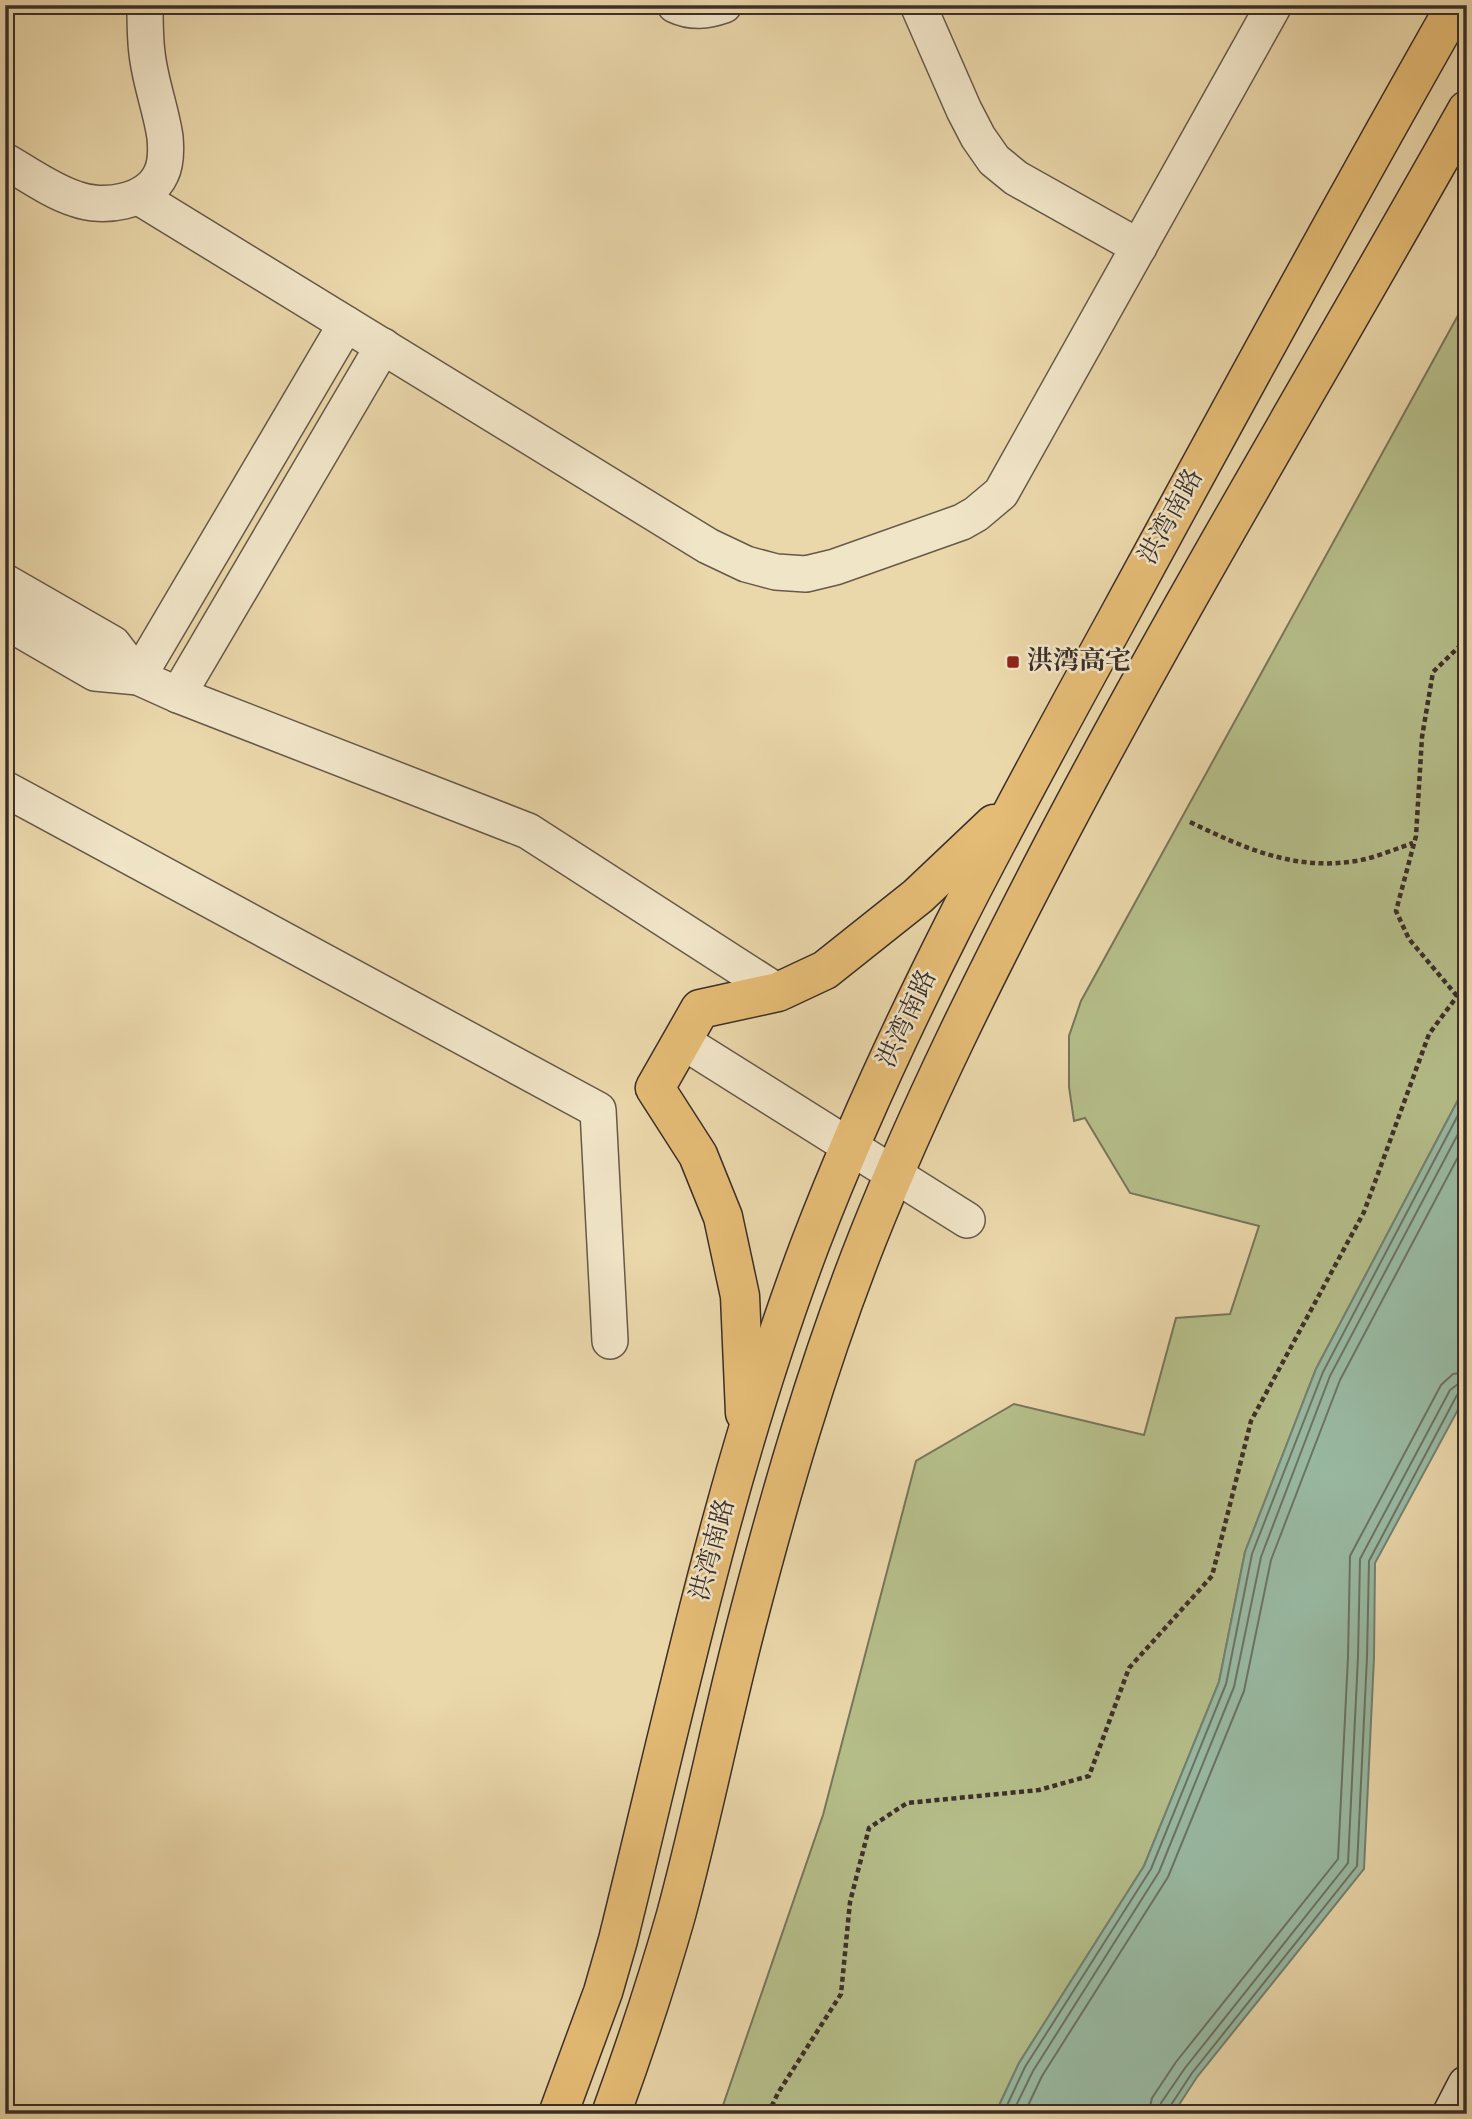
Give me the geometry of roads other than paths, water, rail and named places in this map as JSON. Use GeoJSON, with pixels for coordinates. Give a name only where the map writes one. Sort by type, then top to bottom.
{"type":"FeatureCollection","features":[{"type":"Feature","properties":{"kind":"main road","name":"洪湾南路"},"geometry":{"type":"LineString","coordinates":[[558,2114],[599,2003],[618,1940],[715,1543],[746,1440],[799,1276],[891,1054],[932,967],[1018,800],[1337,215],[1456,5]]}},
{"type":"Feature","properties":{"kind":"main road","name":"洪湾南路"},"geometry":{"type":"LineString","coordinates":[[611,2114],[644,2023],[674,1919],[780,1500],[837,1322],[894,1173],[1008,930],[1131,697],[1467,110]]}},
{"type":"Feature","properties":{"kind":"main road"},"geometry":{"type":"LineString","coordinates":[[746,1440],[740,1296],[723,1217],[698,1156],[655,1088],[700,1009],[778,992],[825,970],[918,896],[1018,800]]}},
{"type":"Feature","properties":{"kind":"street"},"geometry":{"type":"LineString","coordinates":[[5,160],[57,192],[92,203],[139,197],[161,176],[165,138],[147,54],[145,5]]}},
{"type":"Feature","properties":{"kind":"street"},"geometry":{"type":"LineString","coordinates":[[675,5],[685,10],[708,11],[724,5]]}},
{"type":"Feature","properties":{"kind":"street"},"geometry":{"type":"LineString","coordinates":[[918,5],[964,110],[994,160],[1016,178],[1139,247]]}},
{"type":"Feature","properties":{"kind":"street"},"geometry":{"type":"LineString","coordinates":[[139,197],[708,546],[746,564],[776,572],[806,574],[835,567],[961,522],[976,514],[1001,493],[1273,5]]}},
{"type":"Feature","properties":{"kind":"street"},"geometry":{"type":"LineString","coordinates":[[138,677],[346,324]]}},
{"type":"Feature","properties":{"kind":"street"},"geometry":{"type":"LineString","coordinates":[[178,695],[383,346]]}},
{"type":"Feature","properties":{"kind":"street"},"geometry":{"type":"LineString","coordinates":[[5,582],[113,644],[138,677]]}},
{"type":"Feature","properties":{"kind":"street"},"geometry":{"type":"LineString","coordinates":[[5,621],[95,673],[138,677],[528,831],[778,992]]}},
{"type":"Feature","properties":{"kind":"street"},"geometry":{"type":"LineString","coordinates":[[5,789],[598,1110],[610,1341]]}},
{"type":"Feature","properties":{"kind":"street"},"geometry":{"type":"LineString","coordinates":[[682,1041],[967,1220]]}},
{"type":"Feature","properties":{"kind":"street"},"geometry":{"type":"LineString","coordinates":[[1452,2114],[1467,2085]]}},
{"type":"Feature","properties":{"kind":"water"},"geometry":{"type":"Polygon","coordinates":[[[1467,1083],[1467,1393],[1375,1563],[1374,1658],[1364,1869],[1197,2077],[1173,2114],[995,2114],[1019,2063],[1144,1866],[1219,1682],[1245,1552],[1316,1369],[1467,1083]]]}},
{"type":"Feature","properties":{"kind":"place","name":"洪湾高宅"},"geometry":{"type":"Point","coordinates":[1013,662]}}]}
